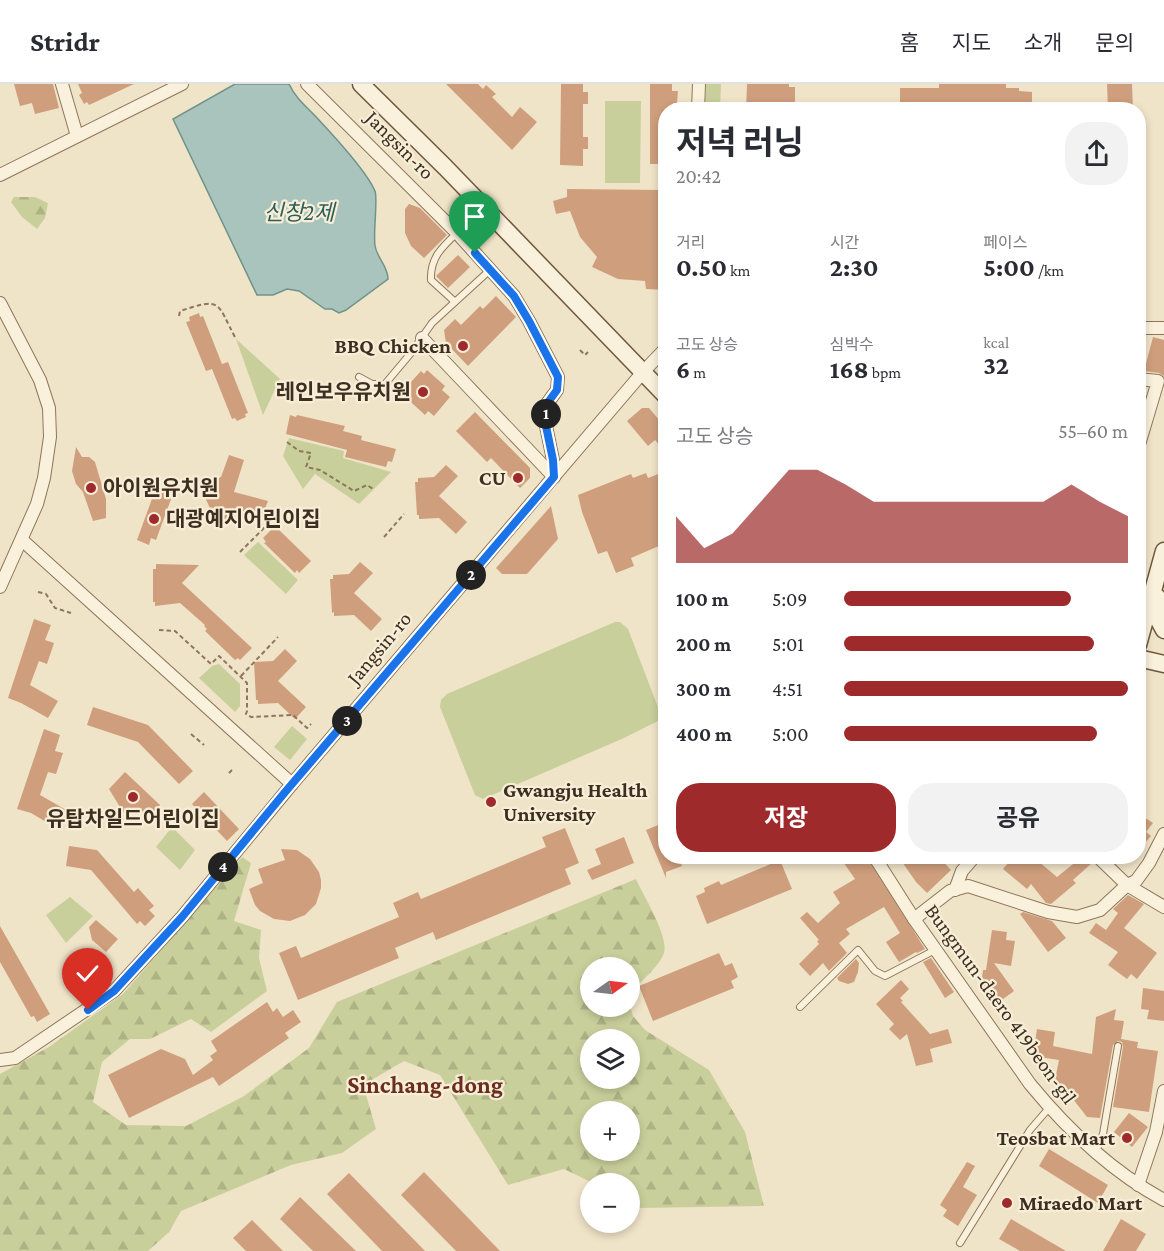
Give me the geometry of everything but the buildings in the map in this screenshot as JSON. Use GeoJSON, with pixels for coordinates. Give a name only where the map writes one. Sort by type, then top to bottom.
{"type":"FeatureCollection","features":[{"type":"Feature","properties":{"kind":"main road","name":"Jangsin-ro"},"geometry":{"type":"LineString","coordinates":[[361,84],[445,167],[658,388]]}},
{"type":"Feature","properties":{"kind":"main road"},"geometry":{"type":"LineString","coordinates":[[1146,604],[1155,584],[1164,551]]}},
{"type":"Feature","properties":{"kind":"main road"},"geometry":{"type":"LineString","coordinates":[[1155,584],[1157,617],[1164,630]]}},
{"type":"Feature","properties":{"kind":"main road"},"geometry":{"type":"LineString","coordinates":[[1146,660],[1164,664]]}},
{"type":"Feature","properties":{"kind":"street"},"geometry":{"type":"LineString","coordinates":[[62,84],[77,136]]}},
{"type":"Feature","properties":{"kind":"street"},"geometry":{"type":"LineString","coordinates":[[0,175],[182,84]]}},
{"type":"Feature","properties":{"kind":"street","name":"Jangsin-ro"},"geometry":{"type":"LineString","coordinates":[[307,84],[457,233],[514,296],[558,377],[557,390],[546,405],[546,426],[554,477]]}},
{"type":"Feature","properties":{"kind":"street"},"geometry":{"type":"LineString","coordinates":[[698,102],[699,84]]}},
{"type":"Feature","properties":{"kind":"street"},"geometry":{"type":"LineString","coordinates":[[0,303],[40,380],[49,408],[50,436],[44,478],[37,504],[0,587]]}},
{"type":"Feature","properties":{"kind":"street"},"geometry":{"type":"LineString","coordinates":[[1146,328],[1164,328]]}},
{"type":"Feature","properties":{"kind":"street"},"geometry":{"type":"LineString","coordinates":[[422,338],[554,477]]}},
{"type":"Feature","properties":{"kind":"street"},"geometry":{"type":"LineString","coordinates":[[643,372],[658,356]]}},
{"type":"Feature","properties":{"kind":"street","name":"Jangsin-ro"},"geometry":{"type":"LineString","coordinates":[[0,1060],[15,1058],[114,991],[182,917],[292,784],[643,372]]}},
{"type":"Feature","properties":{"kind":"street"},"geometry":{"type":"LineString","coordinates":[[1146,380],[1158,381],[1146,421]]}},
{"type":"Feature","properties":{"kind":"street"},"geometry":{"type":"LineString","coordinates":[[22,540],[292,784]]}},
{"type":"Feature","properties":{"kind":"street"},"geometry":{"type":"LineString","coordinates":[[914,919],[950,891],[968,886],[1048,912],[1077,917],[1100,909],[1127,885],[1136,881],[1149,863],[1164,834]]}},
{"type":"Feature","properties":{"kind":"street","name":"Bungmun-daero 419beon-gil"},"geometry":{"type":"LineString","coordinates":[[879,864],[935,950],[1049,1108],[1138,1185],[1164,1200]]}},
{"type":"Feature","properties":{"kind":"street"},"geometry":{"type":"LineString","coordinates":[[955,890],[962,871],[968,864]]}},
{"type":"Feature","properties":{"kind":"street"},"geometry":{"type":"LineString","coordinates":[[1105,864],[1127,885],[1164,907]]}},
{"type":"Feature","properties":{"kind":"street"},"geometry":{"type":"LineString","coordinates":[[1138,1185],[1156,1132],[1164,1091]]}},
{"type":"Feature","properties":{"kind":"lane"},"geometry":{"type":"LineString","coordinates":[[454,301],[431,280],[430,267],[438,251],[457,233]]}},
{"type":"Feature","properties":{"kind":"lane"},"geometry":{"type":"LineString","coordinates":[[359,377],[372,384],[385,384],[432,323],[490,269]]}},
{"type":"Feature","properties":{"kind":"lane"},"geometry":{"type":"LineString","coordinates":[[800,1007],[858,950],[875,971],[885,976],[935,950]]}},
{"type":"Feature","properties":{"kind":"lane"},"geometry":{"type":"LineString","coordinates":[[1096,1151],[1102,1134],[1118,1046]]}},
{"type":"Feature","properties":{"kind":"lane"},"geometry":{"type":"LineString","coordinates":[[960,1243],[1030,1130],[1049,1108]]}},
{"type":"Feature","properties":{"kind":"path"},"geometry":{"type":"LineString","coordinates":[[179,316],[180,310],[213,303],[219,308],[236,339]]}},
{"type":"Feature","properties":{"kind":"path"},"geometry":{"type":"LineString","coordinates":[[580,350],[585,355],[588,352]]}},
{"type":"Feature","properties":{"kind":"path"},"geometry":{"type":"LineString","coordinates":[[287,442],[299,451],[311,453],[306,467],[320,470],[354,491],[367,485],[374,489]]}},
{"type":"Feature","properties":{"kind":"path"},"geometry":{"type":"LineString","coordinates":[[240,552],[278,514]]}},
{"type":"Feature","properties":{"kind":"path"},"geometry":{"type":"LineString","coordinates":[[384,537],[404,514]]}},
{"type":"Feature","properties":{"kind":"path"},"geometry":{"type":"LineString","coordinates":[[38,592],[46,594],[55,608],[71,613]]}},
{"type":"Feature","properties":{"kind":"path"},"geometry":{"type":"LineString","coordinates":[[159,630],[175,631],[212,664],[219,656],[248,683],[248,711],[246,714],[251,717],[293,715],[307,728],[311,724]]}},
{"type":"Feature","properties":{"kind":"path"},"geometry":{"type":"LineString","coordinates":[[240,676],[278,637]]}},
{"type":"Feature","properties":{"kind":"path"},"geometry":{"type":"LineString","coordinates":[[191,734],[204,746]]}},
{"type":"Feature","properties":{"kind":"green space"},"geometry":{"type":"Polygon","coordinates":[[[706,84],[721,84],[720,102],[705,102],[706,84]]]}},
{"type":"Feature","properties":{"kind":"green space"},"geometry":{"type":"Polygon","coordinates":[[[605,101],[641,101],[640,183],[605,183],[605,101]]]}},
{"type":"Feature","properties":{"kind":"green space"},"geometry":{"type":"Polygon","coordinates":[[[14,197],[35,197],[48,203],[45,218],[37,229],[22,217],[11,202],[14,197]]]}},
{"type":"Feature","properties":{"kind":"green space"},"geometry":{"type":"Polygon","coordinates":[[[236,339],[280,379],[263,415],[236,339]]]}},
{"type":"Feature","properties":{"kind":"green space"},"geometry":{"type":"Polygon","coordinates":[[[289,438],[344,451],[343,458],[391,472],[359,504],[315,474],[303,489],[283,456],[289,438]]]}},
{"type":"Feature","properties":{"kind":"green space"},"geometry":{"type":"Polygon","coordinates":[[[258,542],[298,580],[286,594],[244,555],[258,542]]]}},
{"type":"Feature","properties":{"kind":"green space"},"geometry":{"type":"Polygon","coordinates":[[[615,622],[620,622],[628,629],[658,707],[658,721],[483,799],[475,795],[440,707],[441,700],[447,694],[615,622]]]}},
{"type":"Feature","properties":{"kind":"green space"},"geometry":{"type":"Polygon","coordinates":[[[219,664],[240,684],[240,706],[235,712],[199,678],[212,666],[219,664]]]}},
{"type":"Feature","properties":{"kind":"green space"},"geometry":{"type":"Polygon","coordinates":[[[292,726],[307,739],[290,760],[274,747],[292,726]]]}},
{"type":"Feature","properties":{"kind":"green space"},"geometry":{"type":"Polygon","coordinates":[[[172,827],[195,850],[180,870],[156,847],[172,827]]]}},
{"type":"Feature","properties":{"kind":"green space"},"geometry":{"type":"Polygon","coordinates":[[[242,857],[251,863],[234,921],[261,930],[259,958],[267,991],[211,1032],[191,1019],[150,1039],[130,1039],[102,1062],[93,1102],[126,1125],[186,1126],[244,1096],[309,1048],[337,1002],[636,879],[663,937],[665,946],[662,958],[640,983],[640,957],[580,957],[580,1017],[634,1017],[645,1030],[709,1070],[745,1132],[764,1206],[640,1208],[640,1173],[580,1173],[580,1177],[564,1169],[508,1185],[440,1075],[404,1061],[363,1085],[376,1129],[342,1153],[291,1165],[181,1211],[169,1232],[148,1251],[0,1251],[0,1074],[49,1047],[123,994],[242,857]]]}},
{"type":"Feature","properties":{"kind":"green space"},"geometry":{"type":"Polygon","coordinates":[[[70,897],[93,916],[66,943],[46,915],[70,897]]]}},
{"type":"Feature","properties":{"kind":"water","name":"신창2제"},"geometry":{"type":"Polygon","coordinates":[[[235,84],[289,84],[298,99],[357,164],[375,191],[375,246],[388,279],[346,310],[339,313],[332,309],[325,309],[299,291],[287,289],[273,295],[257,295],[173,119],[235,84]]]}},
{"type":"Feature","properties":{"kind":"place","name":"BBQ Chicken"},"geometry":{"type":"Point","coordinates":[463,346]}},
{"type":"Feature","properties":{"kind":"place","name":"레인보우유치원"},"geometry":{"type":"Point","coordinates":[423,392]}},
{"type":"Feature","properties":{"kind":"place","name":"CU"},"geometry":{"type":"Point","coordinates":[518,478]}},
{"type":"Feature","properties":{"kind":"place","name":"아이원유치원"},"geometry":{"type":"Point","coordinates":[91,488]}},
{"type":"Feature","properties":{"kind":"place","name":"대광예지어린이집"},"geometry":{"type":"Point","coordinates":[154,519]}},
{"type":"Feature","properties":{"kind":"place","name":"유탑차일드어린이집"},"geometry":{"type":"Point","coordinates":[133,797]}},
{"type":"Feature","properties":{"kind":"place","name":"Gwangju Health University"},"geometry":{"type":"Point","coordinates":[491,802]}},
{"type":"Feature","properties":{"kind":"place","name":"Teosbat Mart"},"geometry":{"type":"Point","coordinates":[1127,1138]}},
{"type":"Feature","properties":{"kind":"place","name":"Miraedo Mart"},"geometry":{"type":"Point","coordinates":[1007,1203]}},
{"type":"Feature","properties":{"kind":"district","name":"Sinchang-dong"},"geometry":{"type":"Point","coordinates":[425,1085]}},
{"type":"Feature","properties":{"kind":"route"},"geometry":{"type":"LineString","coordinates":[[88,1010],[114,991],[182,917],[286,791],[554,477],[546,426],[546,405],[557,390],[558,377],[514,296],[475,253]]}}]}
